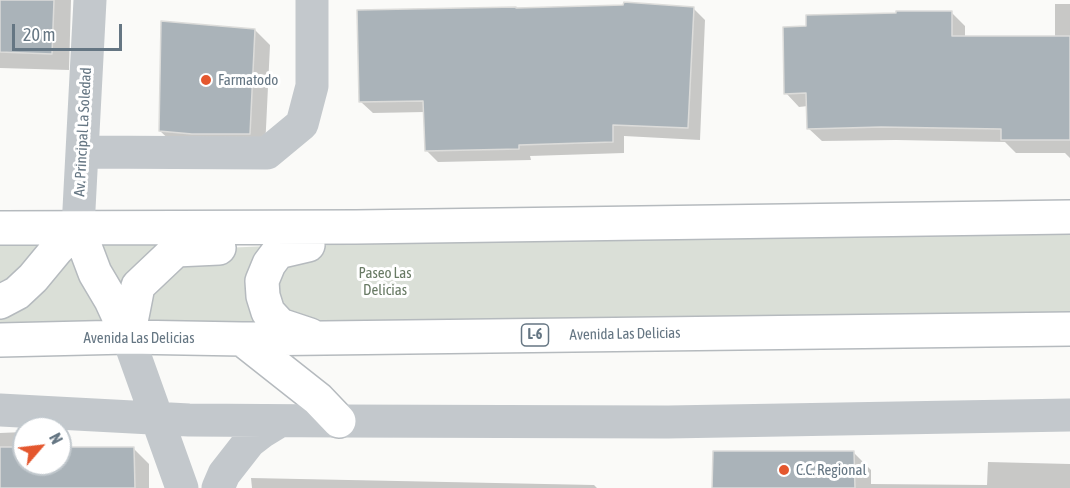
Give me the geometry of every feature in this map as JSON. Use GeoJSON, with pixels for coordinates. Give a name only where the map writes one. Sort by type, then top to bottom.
{"type":"FeatureCollection","features":[{"type":"Feature","properties":{"kind":"main road"},"geometry":{"type":"LineString","coordinates":[[0,228],[356,227],[1070,217]]}},
{"type":"Feature","properties":{"kind":"main road"},"geometry":{"type":"LineString","coordinates":[[128,337],[138,286],[176,250],[340,243],[356,227]]}},
{"type":"Feature","properties":{"kind":"main road"},"geometry":{"type":"LineString","coordinates":[[0,302],[17,293],[33,278],[78,228]]}},
{"type":"Feature","properties":{"kind":"main road"},"geometry":{"type":"LineString","coordinates":[[78,228],[95,273],[111,300],[128,337]]}},
{"type":"Feature","properties":{"kind":"main road"},"geometry":{"type":"LineString","coordinates":[[308,244],[278,252],[269,264],[262,281],[263,296],[268,312],[280,325],[317,338]]}},
{"type":"Feature","properties":{"kind":"main road","name":"Avenida Las Delicias"},"geometry":{"type":"LineString","coordinates":[[0,340],[1070,329]]}},
{"type":"Feature","properties":{"kind":"main road"},"geometry":{"type":"LineString","coordinates":[[242,339],[318,399],[339,421]]}},
{"type":"Feature","properties":{"kind":"street","name":"Av. Principal La Soledad"},"geometry":{"type":"LineString","coordinates":[[78,228],[90,0]]}},
{"type":"Feature","properties":{"kind":"street"},"geometry":{"type":"LineString","coordinates":[[82,152],[267,153],[302,124],[312,86],[312,0]]}},
{"type":"Feature","properties":{"kind":"street"},"geometry":{"type":"LineString","coordinates":[[128,337],[182,488]]}},
{"type":"Feature","properties":{"kind":"street"},"geometry":{"type":"LineString","coordinates":[[0,410],[158,419],[280,421],[668,422],[1070,415]]}},
{"type":"Feature","properties":{"kind":"street"},"geometry":{"type":"LineString","coordinates":[[218,488],[224,474],[249,442],[280,421]]}},
{"type":"Feature","properties":{"kind":"green space","name":"Paseo Las Delicias"},"geometry":{"type":"Polygon","coordinates":[[[1070,219],[1070,326],[0,340],[0,228],[177,228],[176,250],[1070,219]]]}},
{"type":"Feature","properties":{"kind":"building"},"geometry":{"type":"Polygon","coordinates":[[[0,0],[54,0],[52,54],[0,52],[0,0]]]}},
{"type":"Feature","properties":{"kind":"building"},"geometry":{"type":"Polygon","coordinates":[[[624,2],[694,7],[688,128],[613,125],[613,142],[519,145],[519,149],[425,151],[423,101],[359,102],[357,10],[623,5],[624,2]]]}},
{"type":"Feature","properties":{"kind":"building"},"geometry":{"type":"Polygon","coordinates":[[[896,11],[952,11],[952,36],[1070,36],[1070,140],[1001,140],[1001,129],[881,127],[807,129],[806,93],[784,94],[783,27],[806,26],[806,15],[896,13],[896,11]]]}},
{"type":"Feature","properties":{"kind":"building","name":"Farmatodo"},"geometry":{"type":"Polygon","coordinates":[[[161,21],[255,29],[250,134],[192,134],[159,131],[161,21]]]}},
{"type":"Feature","properties":{"kind":"building"},"geometry":{"type":"Polygon","coordinates":[[[0,447],[12,447],[12,476],[72,476],[72,447],[134,447],[135,488],[0,488],[0,447]]]}},
{"type":"Feature","properties":{"kind":"building","name":"C.C. Regional"},"geometry":{"type":"Polygon","coordinates":[[[713,451],[854,451],[855,488],[712,488],[713,451]]]}},
{"type":"Feature","properties":{"kind":"place","name":"Farmatodo"},"geometry":{"type":"Point","coordinates":[206,80]}},
{"type":"Feature","properties":{"kind":"place","name":"C.C. Regional"},"geometry":{"type":"Point","coordinates":[784,470]}}]}
